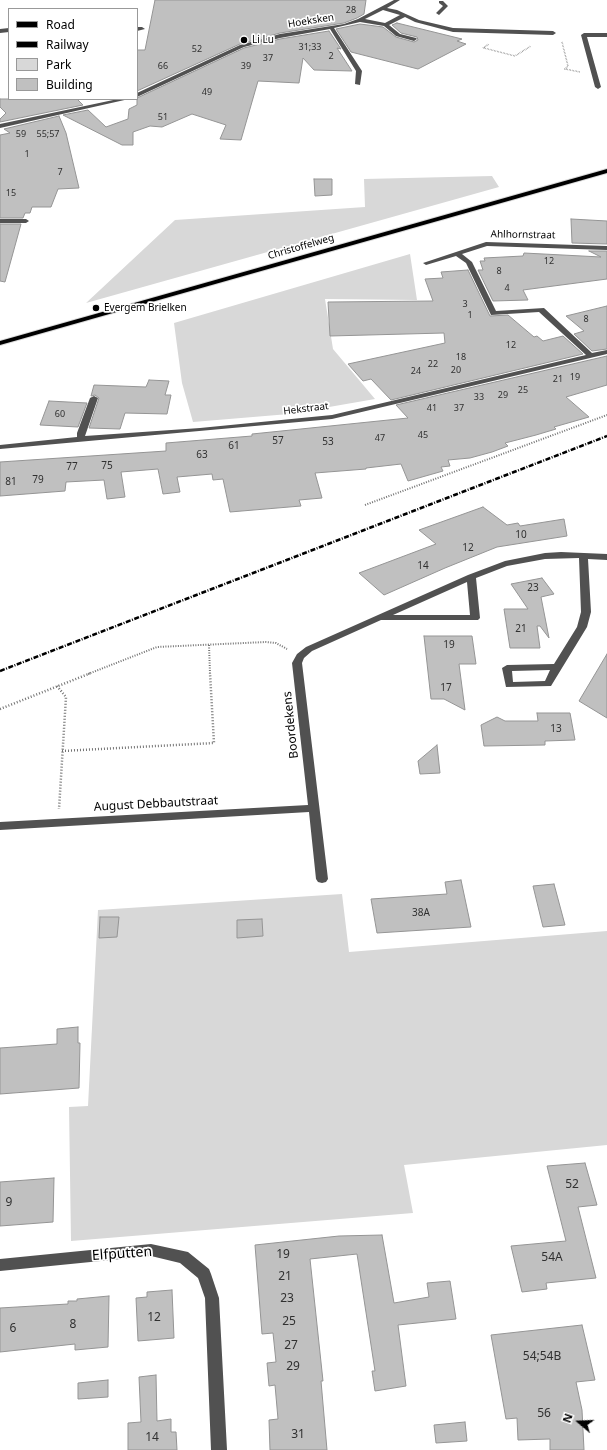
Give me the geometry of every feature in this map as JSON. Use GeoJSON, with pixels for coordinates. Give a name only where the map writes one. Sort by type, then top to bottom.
{"type":"FeatureCollection","features":[{"type":"Feature","properties":{"kind":"main road","name":"Christoffelweg"},"geometry":{"type":"LineString","coordinates":[[0,343],[607,171]]}},
{"type":"Feature","properties":{"kind":"street","name":"Hoeksken"},"geometry":{"type":"LineString","coordinates":[[138,95],[253,42],[331,28],[360,20],[398,0]]}},
{"type":"Feature","properties":{"kind":"street"},"geometry":{"type":"LineString","coordinates":[[439,13],[446,6],[441,2]]}},
{"type":"Feature","properties":{"kind":"street"},"geometry":{"type":"LineString","coordinates":[[382,8],[395,11],[417,21],[453,30],[553,33]]}},
{"type":"Feature","properties":{"kind":"street"},"geometry":{"type":"LineString","coordinates":[[386,25],[405,15]]}},
{"type":"Feature","properties":{"kind":"street"},"geometry":{"type":"LineString","coordinates":[[360,20],[386,25],[398,35],[414,39]]}},
{"type":"Feature","properties":{"kind":"street"},"geometry":{"type":"LineString","coordinates":[[331,28],[359,71],[358,84]]}},
{"type":"Feature","properties":{"kind":"street"},"geometry":{"type":"LineString","coordinates":[[598,87],[584,35],[607,35]]}},
{"type":"Feature","properties":{"kind":"street"},"geometry":{"type":"LineString","coordinates":[[0,126],[121,100]]}},
{"type":"Feature","properties":{"kind":"street"},"geometry":{"type":"LineString","coordinates":[[0,221],[26,221]]}},
{"type":"Feature","properties":{"kind":"street","name":"Ahlhornstraat"},"geometry":{"type":"LineString","coordinates":[[426,263],[486,244],[607,248]]}},
{"type":"Feature","properties":{"kind":"street"},"geometry":{"type":"LineString","coordinates":[[457,254],[469,262],[494,313],[541,310],[591,356]]}},
{"type":"Feature","properties":{"kind":"street","name":"Hekstraat"},"geometry":{"type":"LineString","coordinates":[[0,447],[332,417],[607,352]]}},
{"type":"Feature","properties":{"kind":"street"},"geometry":{"type":"LineString","coordinates":[[81,439],[81,433],[94,398]]}},
{"type":"Feature","properties":{"kind":"street"},"geometry":{"type":"LineString","coordinates":[[300,656],[309,649],[378,618],[471,577],[505,564],[545,556],[560,555],[607,557]]}},
{"type":"Feature","properties":{"kind":"street"},"geometry":{"type":"LineString","coordinates":[[557,667],[507,668],[509,685],[548,684],[582,627],[586,612],[583,556]]}},
{"type":"Feature","properties":{"kind":"street"},"geometry":{"type":"LineString","coordinates":[[378,618],[475,618],[471,577]]}},
{"type":"Feature","properties":{"kind":"street","name":"Boordekens"},"geometry":{"type":"LineString","coordinates":[[300,656],[297,663],[322,879]]}},
{"type":"Feature","properties":{"kind":"street","name":"August Debbautstraat"},"geometry":{"type":"LineString","coordinates":[[0,826],[314,808]]}},
{"type":"Feature","properties":{"kind":"street","name":"Elfputten"},"geometry":{"type":"LineString","coordinates":[[0,1265],[151,1250],[183,1257],[204,1274],[212,1298],[219,1450]]}},
{"type":"Feature","properties":{"kind":"path"},"geometry":{"type":"LineString","coordinates":[[553,33],[561,35],[568,66],[565,68],[594,76]]}},
{"type":"Feature","properties":{"kind":"path"},"geometry":{"type":"LineString","coordinates":[[483,48],[515,56],[532,46]]}},
{"type":"Feature","properties":{"kind":"path"},"geometry":{"type":"LineString","coordinates":[[365,505],[607,415]]}},
{"type":"Feature","properties":{"kind":"path"},"geometry":{"type":"LineString","coordinates":[[0,709],[157,647],[276,642],[300,656]]}},
{"type":"Feature","properties":{"kind":"path"},"geometry":{"type":"LineString","coordinates":[[62,751],[214,743],[209,645]]}},
{"type":"Feature","properties":{"kind":"path"},"geometry":{"type":"LineString","coordinates":[[57,686],[66,697],[59,823]]}},
{"type":"Feature","properties":{"kind":"green space"},"geometry":{"type":"Polygon","coordinates":[[[492,176],[499,187],[86,303],[175,220],[365,207],[364,179],[492,176]]]}},
{"type":"Feature","properties":{"kind":"green space"},"geometry":{"type":"Polygon","coordinates":[[[410,254],[417,300],[325,299],[333,349],[375,399],[289,414],[193,422],[182,383],[174,323],[410,254]]]}},
{"type":"Feature","properties":{"kind":"green space"},"geometry":{"type":"Polygon","coordinates":[[[342,894],[349,952],[607,931],[607,1145],[404,1165],[413,1213],[71,1241],[69,1107],[88,1106],[98,910],[342,894]]]}},
{"type":"Feature","properties":{"kind":"building"},"geometry":{"type":"Polygon","coordinates":[[[155,0],[366,0],[364,14],[357,18],[344,23],[280,33],[240,44],[138,91],[138,50],[145,50],[155,0]]]}},
{"type":"Feature","properties":{"kind":"building"},"geometry":{"type":"Polygon","coordinates":[[[397,23],[462,39],[457,41],[466,44],[418,69],[351,52],[336,29],[360,24],[383,27],[396,37],[414,42],[418,40],[417,37],[401,33],[392,25],[397,23]]]}},
{"type":"Feature","properties":{"kind":"building"},"geometry":{"type":"Polygon","coordinates":[[[329,31],[341,49],[337,48],[352,71],[314,70],[303,58],[299,83],[258,81],[241,140],[220,139],[226,125],[192,114],[162,127],[150,126],[133,132],[133,145],[122,145],[63,115],[88,110],[106,127],[128,119],[129,109],[137,105],[138,98],[244,48],[280,39],[329,31]]]}},
{"type":"Feature","properties":{"kind":"building"},"geometry":{"type":"Polygon","coordinates":[[[0,99],[78,100],[83,105],[0,122],[0,119],[6,113],[0,107],[0,99]]]}},
{"type":"Feature","properties":{"kind":"building"},"geometry":{"type":"Polygon","coordinates":[[[59,116],[66,133],[79,188],[58,189],[51,207],[32,207],[30,213],[25,213],[23,218],[0,218],[0,135],[10,133],[4,129],[59,116]]]}},
{"type":"Feature","properties":{"kind":"building"},"geometry":{"type":"Polygon","coordinates":[[[314,179],[332,179],[332,195],[315,196],[314,179]]]}},
{"type":"Feature","properties":{"kind":"building"},"geometry":{"type":"Polygon","coordinates":[[[571,219],[607,221],[607,244],[572,243],[571,219]]]}},
{"type":"Feature","properties":{"kind":"building"},"geometry":{"type":"Polygon","coordinates":[[[0,224],[21,224],[5,282],[0,281],[0,224]]]}},
{"type":"Feature","properties":{"kind":"building"},"geometry":{"type":"Polygon","coordinates":[[[589,251],[607,251],[607,279],[523,290],[528,300],[493,301],[478,270],[483,270],[480,261],[485,261],[484,258],[523,256],[524,253],[601,257],[589,251]]]}},
{"type":"Feature","properties":{"kind":"building"},"geometry":{"type":"Polygon","coordinates":[[[468,270],[490,316],[508,315],[534,337],[537,336],[543,341],[563,336],[583,354],[391,400],[371,379],[363,381],[348,364],[445,343],[444,333],[330,336],[328,302],[433,301],[425,279],[443,278],[441,272],[468,270]]]}},
{"type":"Feature","properties":{"kind":"building"},"geometry":{"type":"Polygon","coordinates":[[[607,306],[607,349],[592,351],[574,334],[584,331],[566,316],[607,306]]]}},
{"type":"Feature","properties":{"kind":"building"},"geometry":{"type":"Polygon","coordinates":[[[607,356],[607,385],[566,397],[589,417],[554,427],[556,429],[505,443],[508,446],[492,452],[470,458],[448,460],[450,466],[441,467],[443,471],[408,481],[401,464],[366,469],[315,473],[322,498],[299,500],[301,506],[230,512],[223,479],[213,480],[212,474],[177,477],[180,492],[163,494],[158,469],[121,472],[125,497],[107,499],[104,480],[66,482],[65,491],[0,496],[0,462],[166,451],[166,443],[252,436],[252,434],[408,418],[396,405],[607,356]]]}},
{"type":"Feature","properties":{"kind":"building"},"geometry":{"type":"Polygon","coordinates":[[[149,380],[169,381],[165,395],[171,395],[167,414],[125,413],[120,429],[89,428],[99,398],[95,395],[91,396],[94,385],[146,387],[149,380]]]}},
{"type":"Feature","properties":{"kind":"building"},"geometry":{"type":"Polygon","coordinates":[[[49,401],[87,403],[78,427],[40,425],[49,401]]]}},
{"type":"Feature","properties":{"kind":"building"},"geometry":{"type":"Polygon","coordinates":[[[483,507],[507,525],[518,523],[520,526],[564,519],[567,536],[497,547],[384,595],[359,573],[436,544],[419,530],[483,507]]]}},
{"type":"Feature","properties":{"kind":"building"},"geometry":{"type":"Polygon","coordinates":[[[542,578],[554,594],[541,597],[549,638],[540,626],[537,626],[540,648],[510,648],[504,609],[528,609],[511,584],[542,578]]]}},
{"type":"Feature","properties":{"kind":"building"},"geometry":{"type":"Polygon","coordinates":[[[424,636],[472,636],[476,664],[459,664],[465,710],[444,699],[431,699],[424,636]]]}},
{"type":"Feature","properties":{"kind":"building"},"geometry":{"type":"Polygon","coordinates":[[[607,654],[607,718],[579,701],[607,654]]]}},
{"type":"Feature","properties":{"kind":"building"},"geometry":{"type":"Polygon","coordinates":[[[537,713],[570,713],[575,740],[545,741],[545,745],[484,746],[481,725],[497,717],[505,721],[538,721],[537,713]]]}},
{"type":"Feature","properties":{"kind":"building"},"geometry":{"type":"Polygon","coordinates":[[[437,745],[440,773],[420,774],[418,761],[437,745]]]}},
{"type":"Feature","properties":{"kind":"building"},"geometry":{"type":"Polygon","coordinates":[[[461,880],[471,927],[377,933],[371,899],[447,894],[445,882],[461,880]]]}},
{"type":"Feature","properties":{"kind":"building"},"geometry":{"type":"Polygon","coordinates":[[[554,884],[565,925],[543,927],[533,886],[554,884]]]}},
{"type":"Feature","properties":{"kind":"building"},"geometry":{"type":"Polygon","coordinates":[[[100,917],[119,917],[117,937],[99,938],[100,917]]]}},
{"type":"Feature","properties":{"kind":"building"},"geometry":{"type":"Polygon","coordinates":[[[262,919],[263,936],[237,938],[237,920],[262,919]]]}},
{"type":"Feature","properties":{"kind":"building"},"geometry":{"type":"Polygon","coordinates":[[[78,1027],[78,1043],[80,1043],[79,1088],[0,1094],[0,1048],[57,1044],[57,1029],[78,1027]]]}},
{"type":"Feature","properties":{"kind":"building"},"geometry":{"type":"Polygon","coordinates":[[[585,1163],[597,1205],[578,1207],[596,1278],[546,1283],[547,1289],[522,1292],[511,1246],[566,1241],[547,1166],[585,1163]]]}},
{"type":"Feature","properties":{"kind":"building"},"geometry":{"type":"Polygon","coordinates":[[[54,1178],[53,1222],[0,1226],[0,1182],[54,1178]]]}},
{"type":"Feature","properties":{"kind":"building"},"geometry":{"type":"Polygon","coordinates":[[[382,1235],[394,1303],[429,1297],[427,1283],[450,1281],[456,1319],[398,1325],[406,1386],[375,1391],[372,1371],[375,1371],[357,1254],[310,1259],[323,1381],[321,1381],[327,1450],[270,1450],[269,1420],[278,1419],[275,1385],[269,1386],[267,1363],[276,1362],[273,1333],[262,1334],[255,1245],[339,1236],[382,1235]]]}},
{"type":"Feature","properties":{"kind":"building"},"geometry":{"type":"Polygon","coordinates":[[[172,1290],[174,1338],[138,1341],[136,1298],[147,1297],[147,1292],[172,1290]]]}},
{"type":"Feature","properties":{"kind":"building"},"geometry":{"type":"Polygon","coordinates":[[[109,1296],[108,1347],[75,1350],[75,1344],[0,1352],[0,1308],[68,1304],[68,1301],[77,1301],[77,1299],[109,1296]]]}},
{"type":"Feature","properties":{"kind":"building"},"geometry":{"type":"Polygon","coordinates":[[[582,1325],[595,1380],[576,1382],[582,1410],[584,1450],[550,1450],[550,1439],[518,1440],[517,1418],[506,1419],[491,1335],[582,1325]]]}},
{"type":"Feature","properties":{"kind":"building"},"geometry":{"type":"Polygon","coordinates":[[[156,1375],[157,1421],[171,1419],[171,1432],[176,1432],[177,1450],[128,1450],[128,1423],[141,1422],[139,1377],[156,1375]]]}},
{"type":"Feature","properties":{"kind":"building"},"geometry":{"type":"Polygon","coordinates":[[[108,1380],[108,1397],[78,1399],[78,1383],[108,1380]]]}},
{"type":"Feature","properties":{"kind":"building"},"geometry":{"type":"Polygon","coordinates":[[[465,1422],[467,1441],[436,1443],[434,1425],[465,1422]]]}},
{"type":"Feature","properties":{"kind":"railway"},"geometry":{"type":"LineString","coordinates":[[0,671],[607,436]]}},
{"type":"Feature","properties":{"kind":"place","name":"Li Lu"},"geometry":{"type":"Point","coordinates":[244,40]}},
{"type":"Feature","properties":{"kind":"place","name":"Evergem Brielken"},"geometry":{"type":"Point","coordinates":[96,308]}}]}
